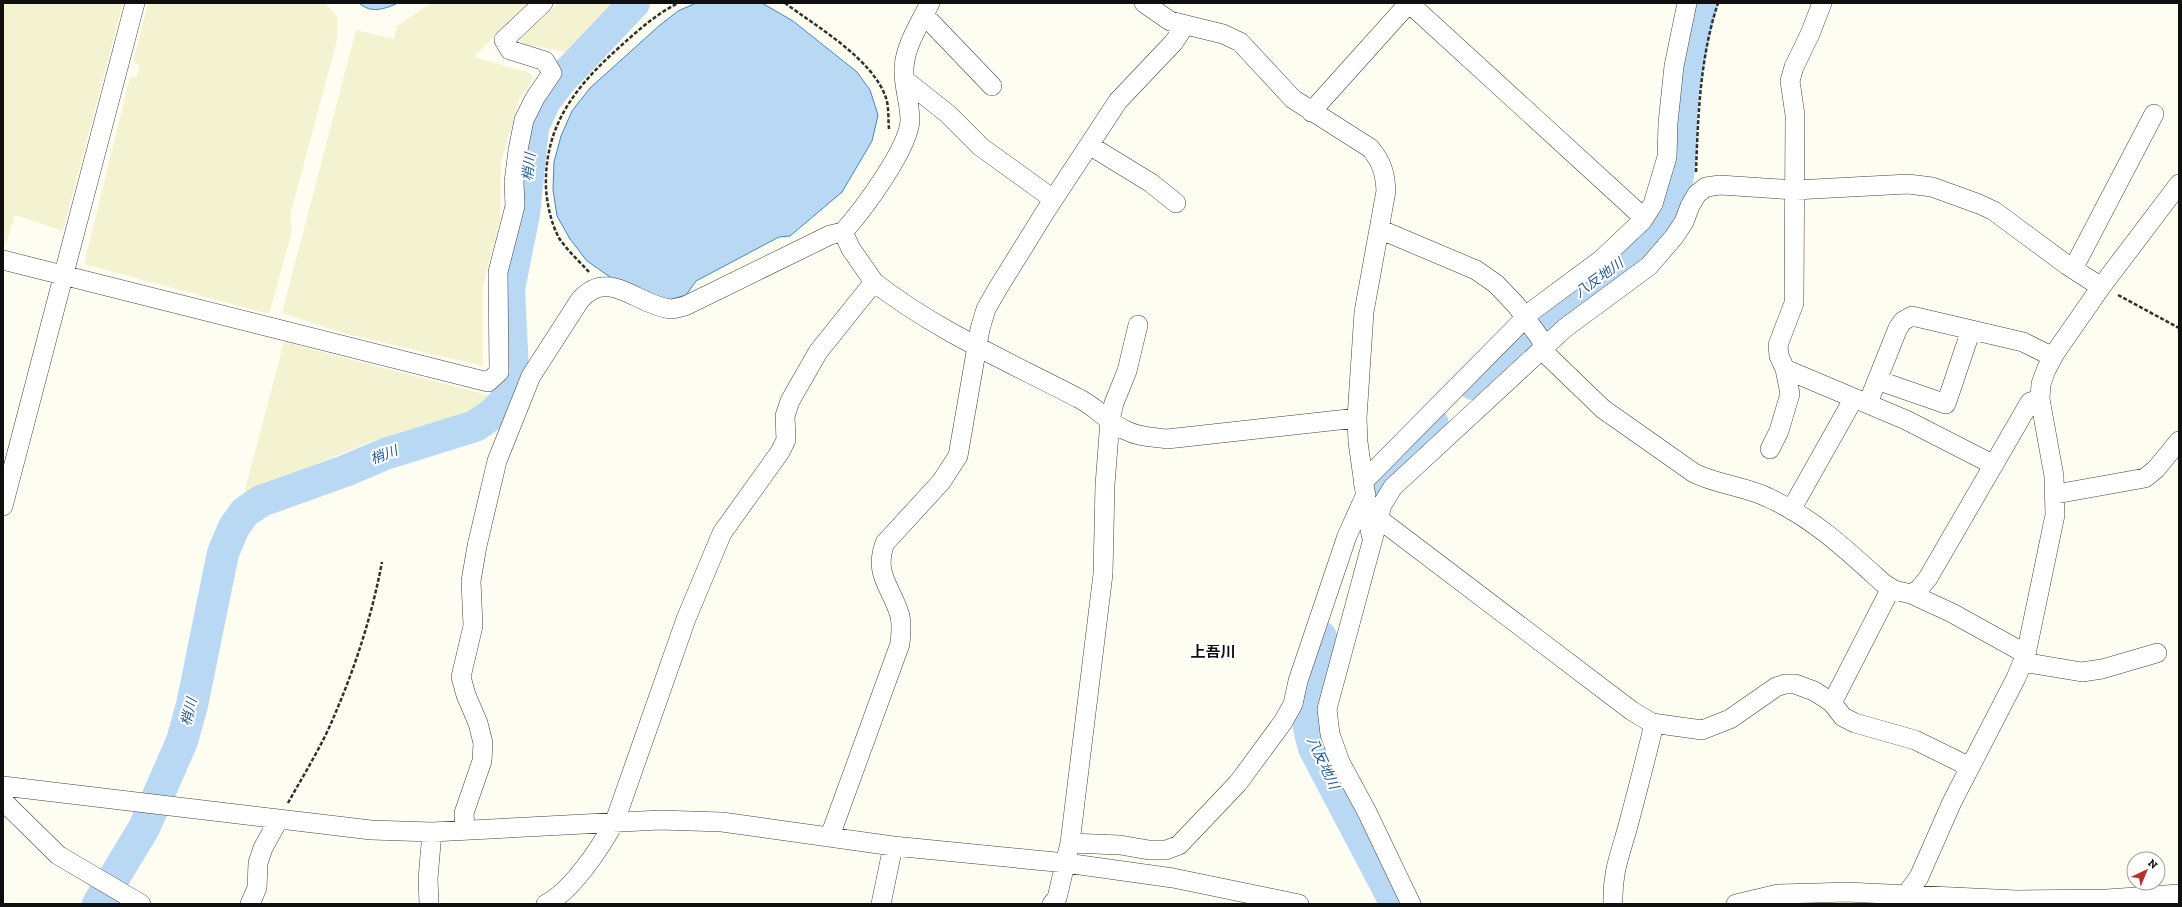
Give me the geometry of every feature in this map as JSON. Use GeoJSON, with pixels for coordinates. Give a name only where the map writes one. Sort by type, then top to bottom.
{"type":"FeatureCollection","features":[{"type":"Feature","properties":{"kind":"street"},"geometry":{"type":"LineString","coordinates":[[3,506],[134,3]]}},
{"type":"Feature","properties":{"kind":"street"},"geometry":{"type":"LineString","coordinates":[[3,260],[488,382],[499,372],[498,272],[515,206],[514,182],[524,120],[535,98],[552,73],[545,61],[510,50],[504,40],[543,3]]}},
{"type":"Feature","properties":{"kind":"street"},"geometry":{"type":"LineString","coordinates":[[1144,3],[1170,21],[1223,34],[1240,42],[1281,89],[1311,112],[1370,148],[1378,158],[1385,173],[1386,190],[1364,312],[1357,418],[1358,442],[1372,544]]}},
{"type":"Feature","properties":{"kind":"street"},"geometry":{"type":"LineString","coordinates":[[1311,112],[1409,3],[1644,218]]}},
{"type":"Feature","properties":{"kind":"street"},"geometry":{"type":"LineString","coordinates":[[1070,843],[1120,845],[1150,850],[1166,850],[1179,845],[1238,783],[1283,722],[1293,704],[1298,681],[1364,488],[1524,318],[1622,242],[1644,218],[1653,204],[1667,156],[1668,123],[1674,66],[1687,3]]}},
{"type":"Feature","properties":{"kind":"street"},"geometry":{"type":"LineString","coordinates":[[1770,449],[1779,431],[1790,394],[1785,369],[1779,356],[1778,344],[1794,303],[1795,115],[1790,81],[1794,67],[1810,34],[1822,3]]}},
{"type":"Feature","properties":{"kind":"street"},"geometry":{"type":"LineString","coordinates":[[465,830],[464,813],[482,761],[483,743],[478,723],[466,695],[461,677],[472,626],[471,581],[497,461],[531,376],[580,300],[587,292],[595,287],[600,287],[619,289],[644,302],[659,307],[672,309],[685,306],[830,235],[843,232],[877,187],[907,134],[910,120],[904,67],[908,50],[927,9],[992,86]]}},
{"type":"Feature","properties":{"kind":"street"},"geometry":{"type":"LineString","coordinates":[[830,836],[900,644],[902,630],[900,616],[880,569],[880,555],[885,543],[941,482],[958,456],[976,346],[986,309],[1053,199],[1118,101],[1174,42],[1185,25]]}},
{"type":"Feature","properties":{"kind":"street"},"geometry":{"type":"LineString","coordinates":[[905,80],[948,114],[981,147],[1053,199]]}},
{"type":"Feature","properties":{"kind":"street"},"geometry":{"type":"LineString","coordinates":[[2073,269],[2154,114]]}},
{"type":"Feature","properties":{"kind":"street"},"geometry":{"type":"LineString","coordinates":[[1088,145],[1151,183],[1176,203]]}},
{"type":"Feature","properties":{"kind":"street"},"geometry":{"type":"LineString","coordinates":[[1411,904],[1367,812],[1340,762],[1330,734],[1327,709],[1382,505],[1393,487],[1565,328],[1649,266],[1678,232],[1697,194],[1706,187],[1720,185],[1795,190],[1908,184],[1932,187],[1994,211],[2073,269],[2101,287]]}},
{"type":"Feature","properties":{"kind":"street"},"geometry":{"type":"LineString","coordinates":[[1902,899],[1920,877],[1952,802],[2025,658],[2056,514],[2056,494],[2040,399],[2041,384],[2053,357],[2101,287],[2179,184]]}},
{"type":"Feature","properties":{"kind":"street"},"geometry":{"type":"LineString","coordinates":[[1379,229],[1476,270],[1488,277],[1516,305],[1540,338],[1547,355],[1603,409],[1694,473],[1709,480],[1751,491],[1769,498],[1819,527],[1883,583],[1891,588],[1911,594],[1952,613],[2025,658],[2082,672],[2102,669],[2157,653]]}},
{"type":"Feature","properties":{"kind":"street"},"geometry":{"type":"LineString","coordinates":[[843,232],[855,256],[874,282],[893,297],[976,346],[1080,399],[1124,430],[1136,434],[1167,438],[1357,418]]}},
{"type":"Feature","properties":{"kind":"street"},"geometry":{"type":"LineString","coordinates":[[546,904],[563,893],[602,844],[615,821],[683,627],[722,533],[780,452],[786,440],[785,416],[790,401],[818,352],[874,282]]}},
{"type":"Feature","properties":{"kind":"street"},"geometry":{"type":"LineString","coordinates":[[1791,510],[1861,400],[1877,380],[1903,321],[1912,316],[2023,342],[2053,357]]}},
{"type":"Feature","properties":{"kind":"street"},"geometry":{"type":"LineString","coordinates":[[1052,904],[1057,898],[1070,843],[1103,574],[1105,485],[1110,420],[1114,403],[1128,371],[1138,325]]}},
{"type":"Feature","properties":{"kind":"street"},"geometry":{"type":"LineString","coordinates":[[1877,380],[1946,404],[1971,330]]}},
{"type":"Feature","properties":{"kind":"street"},"geometry":{"type":"LineString","coordinates":[[1785,369],[1906,420],[1994,465]]}},
{"type":"Feature","properties":{"kind":"street"},"geometry":{"type":"LineString","coordinates":[[1911,594],[1919,589],[1928,578],[2030,402],[2040,399]]}},
{"type":"Feature","properties":{"kind":"street"},"geometry":{"type":"LineString","coordinates":[[2056,494],[2145,478],[2156,469],[2179,441]]}},
{"type":"Feature","properties":{"kind":"street"},"geometry":{"type":"LineString","coordinates":[[1379,519],[1632,711],[1654,724],[1702,730],[1730,719],[1771,690],[1784,684],[1795,684],[1814,691],[1832,703],[1842,717],[1855,723],[1915,740],[1970,767]]}},
{"type":"Feature","properties":{"kind":"street"},"geometry":{"type":"LineString","coordinates":[[1832,703],[1891,588]]}},
{"type":"Feature","properties":{"kind":"street"},"geometry":{"type":"LineString","coordinates":[[1613,904],[1613,886],[1616,864],[1628,828],[1654,724]]}},
{"type":"Feature","properties":{"kind":"street"},"geometry":{"type":"LineString","coordinates":[[3,786],[371,830],[432,832],[615,821],[660,820],[722,822],[893,846],[1066,863],[1174,878],[1299,904]]}},
{"type":"Feature","properties":{"kind":"street"},"geometry":{"type":"LineString","coordinates":[[3,801],[58,855],[114,892],[141,904]]}},
{"type":"Feature","properties":{"kind":"street"},"geometry":{"type":"LineString","coordinates":[[250,904],[257,888],[258,863],[263,848],[280,819]]}},
{"type":"Feature","properties":{"kind":"street"},"geometry":{"type":"LineString","coordinates":[[429,904],[428,879],[432,832]]}},
{"type":"Feature","properties":{"kind":"street"},"geometry":{"type":"LineString","coordinates":[[881,904],[893,846]]}},
{"type":"Feature","properties":{"kind":"street"},"geometry":{"type":"LineString","coordinates":[[1736,904],[1778,894],[1846,892],[1902,899],[2017,900],[2107,899],[2179,894]]}},
{"type":"Feature","properties":{"kind":"path"},"geometry":{"type":"LineString","coordinates":[[600,287],[595,278],[559,237],[547,204],[545,167],[554,130],[570,100],[592,72],[646,23],[678,3]]}},
{"type":"Feature","properties":{"kind":"path"},"geometry":{"type":"LineString","coordinates":[[785,3],[859,58],[878,80],[886,100],[889,129],[886,136]]}},
{"type":"Feature","properties":{"kind":"path"},"geometry":{"type":"LineString","coordinates":[[1697,194],[1696,175],[1698,111],[1706,57],[1718,3]]}},
{"type":"Feature","properties":{"kind":"path"},"geometry":{"type":"LineString","coordinates":[[2101,287],[2179,328]]}},
{"type":"Feature","properties":{"kind":"path"},"geometry":{"type":"LineString","coordinates":[[280,819],[335,715],[362,644],[375,598],[382,562]]}},
{"type":"Feature","properties":{"kind":"green space"},"geometry":{"type":"Polygon","coordinates":[[[3,3],[123,3],[63,231],[15,215],[6,244],[3,243],[3,3]]]}},
{"type":"Feature","properties":{"kind":"green space"},"geometry":{"type":"Polygon","coordinates":[[[148,3],[325,3],[337,17],[337,40],[290,216],[292,232],[269,314],[84,264],[130,77],[136,78],[140,64],[133,62],[148,3]]]}},
{"type":"Feature","properties":{"kind":"green space"},"geometry":{"type":"Polygon","coordinates":[[[431,3],[528,3],[474,57],[530,73],[533,78],[519,100],[501,162],[500,220],[483,286],[483,366],[343,333],[282,313],[356,30],[394,39],[397,26],[431,3]]]}},
{"type":"Feature","properties":{"kind":"green space"},"geometry":{"type":"Polygon","coordinates":[[[559,3],[620,3],[571,53],[525,44],[519,40],[559,3]]]}},
{"type":"Feature","properties":{"kind":"green space"},"geometry":{"type":"Polygon","coordinates":[[[284,342],[491,396],[476,409],[369,442],[300,471],[247,500],[243,497],[284,342]]]}},
{"type":"Feature","properties":{"kind":"water"},"geometry":{"type":"Polygon","coordinates":[[[359,3],[398,3],[383,9],[373,9],[359,3]]]}},
{"type":"Feature","properties":{"kind":"water"},"geometry":{"type":"Polygon","coordinates":[[[696,3],[762,3],[793,21],[857,72],[870,90],[878,115],[872,141],[842,192],[790,236],[779,237],[696,281],[686,295],[666,301],[613,279],[587,261],[570,239],[557,216],[553,190],[554,162],[561,136],[572,111],[590,88],[660,25],[678,11],[696,3]]]}},
{"type":"Feature","properties":{"kind":"waterway","name":"梢川"},"geometry":{"type":"LineString","coordinates":[[98,904],[144,828],[182,741],[192,705],[223,553],[234,527],[245,512],[261,501],[345,471],[385,454],[475,426],[494,413],[504,402],[510,390],[513,370],[509,289],[524,214],[533,127],[545,101],[561,80],[634,3]]}},
{"type":"Feature","properties":{"kind":"waterway","name":"八反地川"},"geometry":{"type":"LineString","coordinates":[[1473,384],[1535,326],[1602,278],[1638,249],[1653,232],[1665,213],[1674,192],[1679,171],[1682,107],[1685,81],[1702,3]]}},
{"type":"Feature","properties":{"kind":"waterway","name":"八反地川"},"geometry":{"type":"LineString","coordinates":[[1374,487],[1433,424]]}},
{"type":"Feature","properties":{"kind":"waterway","name":"八反地川"},"geometry":{"type":"LineString","coordinates":[[1321,637],[1309,680],[1306,704],[1307,717],[1314,748],[1396,904]]}},
{"type":"Feature","properties":{"kind":"district","name":"上吾川"},"geometry":{"type":"Point","coordinates":[1213,652]}}]}
